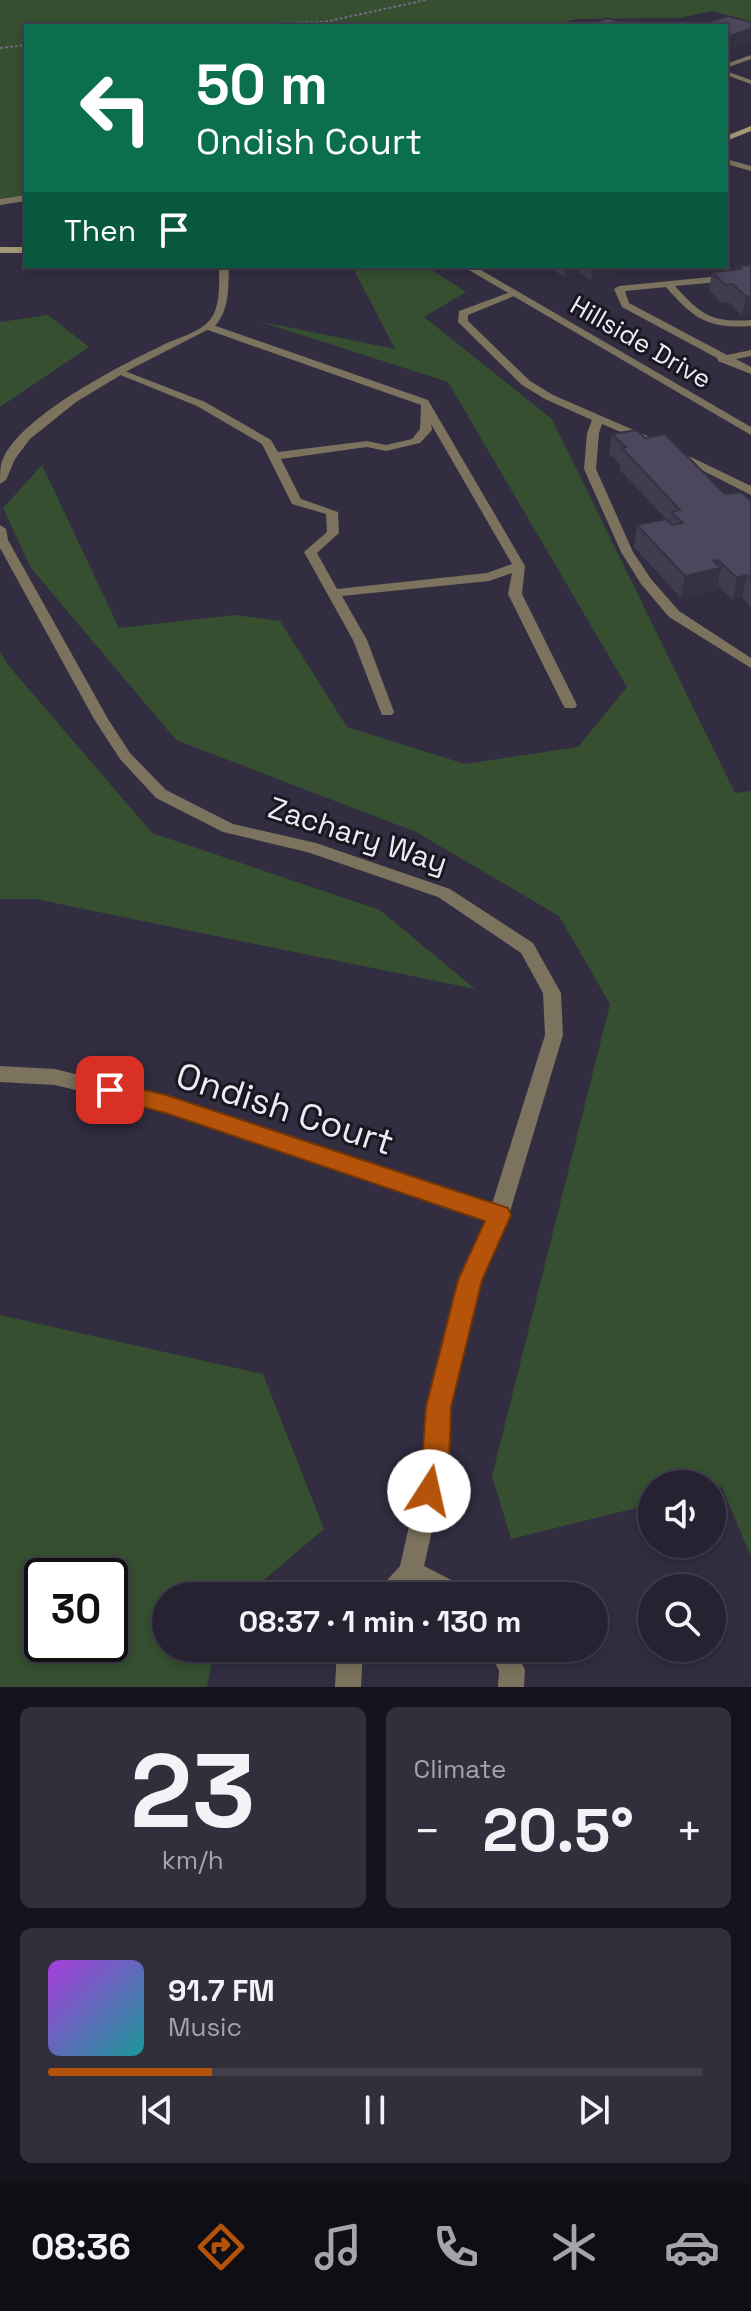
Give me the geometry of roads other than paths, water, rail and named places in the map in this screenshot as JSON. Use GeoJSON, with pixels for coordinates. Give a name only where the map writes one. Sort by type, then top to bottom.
{"type":"FeatureCollection","features":[{"type":"Feature","properties":{"kind":"main road"},"geometry":{"type":"LineString","coordinates":[[728,138],[751,128]]}},
{"type":"Feature","properties":{"kind":"main road"},"geometry":{"type":"LineString","coordinates":[[0,250],[24,250]]}},
{"type":"Feature","properties":{"kind":"street"},"geometry":{"type":"LineString","coordinates":[[728,65],[751,57]]}},
{"type":"Feature","properties":{"kind":"street"},"geometry":{"type":"LineString","coordinates":[[728,60],[750,66]]}},
{"type":"Feature","properties":{"kind":"street"},"geometry":{"type":"LineString","coordinates":[[728,74],[750,84]]}},
{"type":"Feature","properties":{"kind":"street"},"geometry":{"type":"LineString","coordinates":[[728,151],[751,158]]}},
{"type":"Feature","properties":{"kind":"street"},"geometry":{"type":"LineString","coordinates":[[728,162],[751,169]]}},
{"type":"Feature","properties":{"kind":"street"},"geometry":{"type":"LineString","coordinates":[[0,202],[24,198]]}},
{"type":"Feature","properties":{"kind":"street"},"geometry":{"type":"LineString","coordinates":[[0,480],[5,462],[45,418],[118,372],[209,327],[222,302],[224,268]]}},
{"type":"Feature","properties":{"kind":"street","name":"Hillside Drive"},"geometry":{"type":"LineString","coordinates":[[470,268],[751,432]]}},
{"type":"Feature","properties":{"kind":"street"},"geometry":{"type":"LineString","coordinates":[[751,276],[619,289],[625,305],[722,359],[751,371]]}},
{"type":"Feature","properties":{"kind":"street"},"geometry":{"type":"LineString","coordinates":[[669,285],[697,317],[734,325],[751,323]]}},
{"type":"Feature","properties":{"kind":"street"},"geometry":{"type":"LineString","coordinates":[[514,294],[474,306],[463,313],[463,322],[526,383],[549,397],[596,416],[751,491]]}},
{"type":"Feature","properties":{"kind":"street"},"geometry":{"type":"LineString","coordinates":[[209,327],[424,402],[519,566],[515,594],[570,705]]}},
{"type":"Feature","properties":{"kind":"street"},"geometry":{"type":"LineString","coordinates":[[722,359],[751,353]]}},
{"type":"Feature","properties":{"kind":"street"},"geometry":{"type":"LineString","coordinates":[[118,372],[201,404],[267,442],[296,501],[332,512],[333,533],[310,552],[360,640],[387,712]]}},
{"type":"Feature","properties":{"kind":"street"},"geometry":{"type":"LineString","coordinates":[[274,456],[367,444],[386,448],[416,441],[426,430],[424,402]]}},
{"type":"Feature","properties":{"kind":"street"},"geometry":{"type":"LineString","coordinates":[[596,416],[598,421],[593,433],[590,469],[627,552],[674,614],[751,664]]}},
{"type":"Feature","properties":{"kind":"street","name":"Zachary Way"},"geometry":{"type":"LineString","coordinates":[[0,529],[2,540],[101,719],[125,756],[161,794],[229,828],[310,847],[444,893],[527,948],[552,993],[554,1035],[499,1215],[466,1294],[439,1407],[435,1464],[411,1572],[402,1582]]}},
{"type":"Feature","properties":{"kind":"street"},"geometry":{"type":"LineString","coordinates":[[333,593],[489,577],[519,566]]}},
{"type":"Feature","properties":{"kind":"street","name":"Ondish Court"},"geometry":{"type":"LineString","coordinates":[[0,1074],[55,1077],[166,1104],[499,1215]]}},
{"type":"Feature","properties":{"kind":"street"},"geometry":{"type":"LineString","coordinates":[[411,1572],[430,1582]]}},
{"type":"Feature","properties":{"kind":"street"},"geometry":{"type":"LineString","coordinates":[[348,1687],[349,1662]]}},
{"type":"Feature","properties":{"kind":"street"},"geometry":{"type":"LineString","coordinates":[[508,1662],[512,1670],[511,1687]]}}]}
